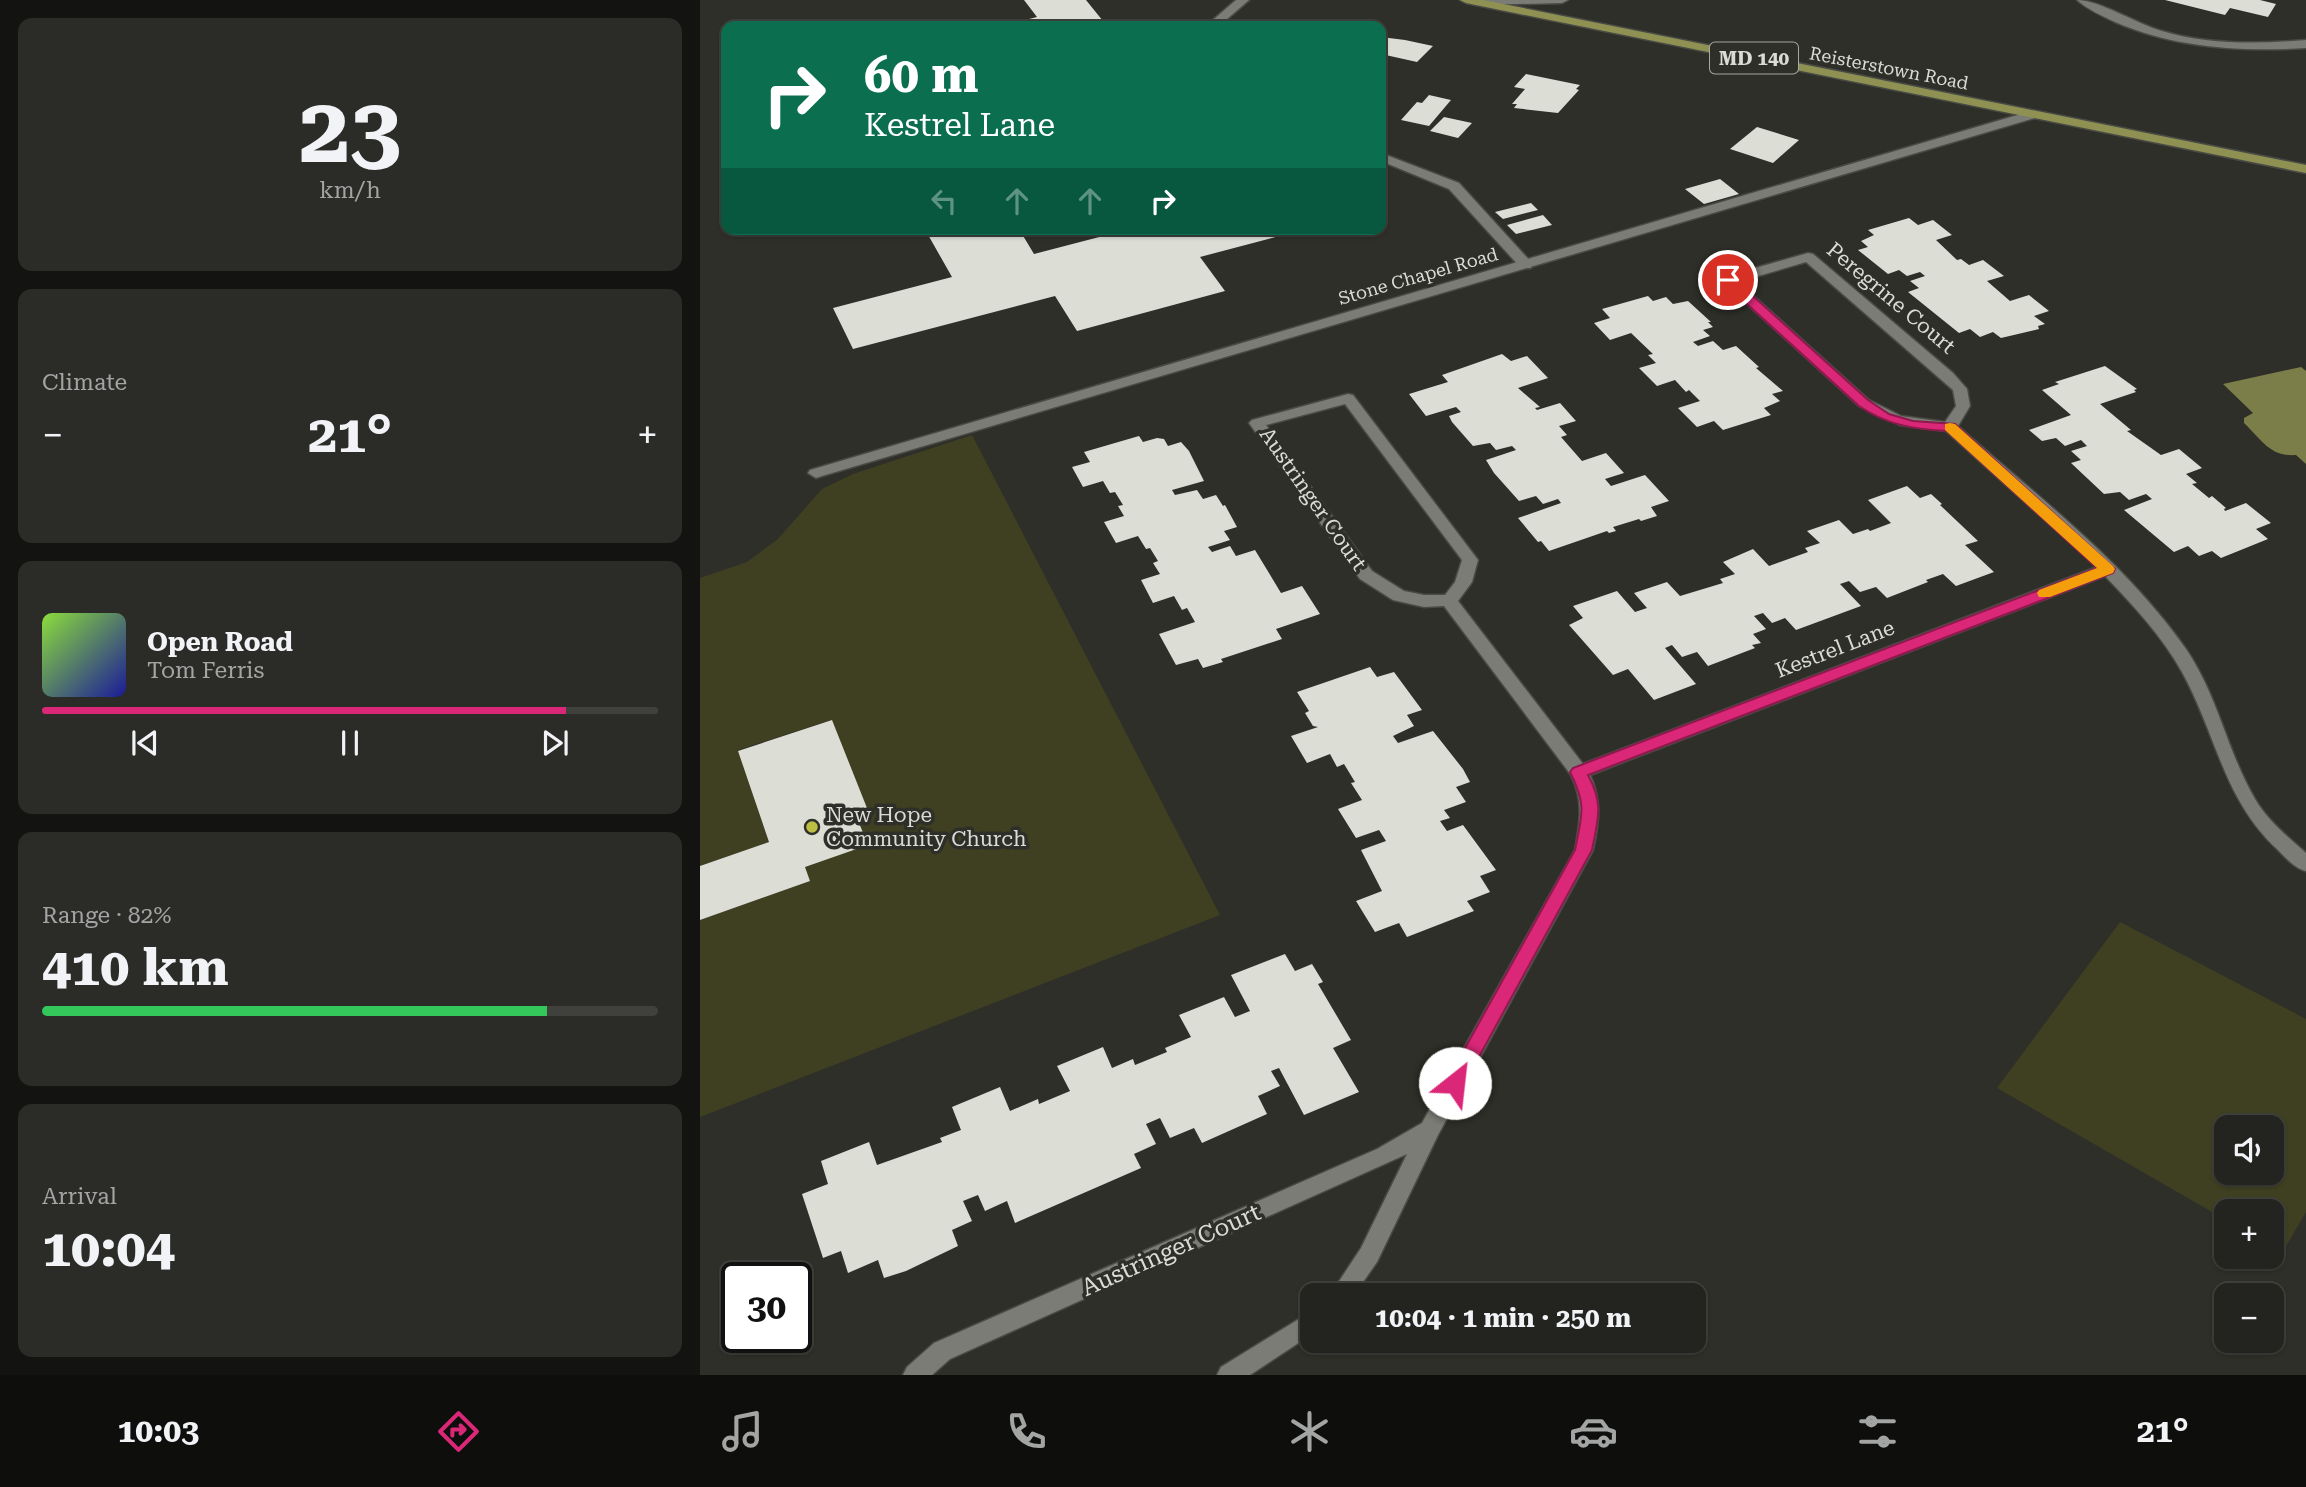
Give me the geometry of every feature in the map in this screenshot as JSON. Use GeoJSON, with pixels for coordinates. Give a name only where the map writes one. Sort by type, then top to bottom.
{"type":"FeatureCollection","features":[{"type":"Feature","properties":{"kind":"main road","name":"Reisterstown Road"},"geometry":{"type":"LineString","coordinates":[[1472,1],[2306,169]]}},
{"type":"Feature","properties":{"kind":"street"},"geometry":{"type":"LineString","coordinates":[[1218,21],[1243,0]]}},
{"type":"Feature","properties":{"kind":"street"},"geometry":{"type":"LineString","coordinates":[[1472,1],[1562,0]]}},
{"type":"Feature","properties":{"kind":"street"},"geometry":{"type":"LineString","coordinates":[[2083,0],[2120,21],[2182,40],[2258,47],[2306,44]]}},
{"type":"Feature","properties":{"kind":"street","name":"Stone Chapel Road"},"geometry":{"type":"LineString","coordinates":[[816,473],[2031,115]]}},
{"type":"Feature","properties":{"kind":"street"},"geometry":{"type":"LineString","coordinates":[[1386,159],[1454,186],[1525,265]]}},
{"type":"Feature","properties":{"kind":"street","name":"Peregrine Court"},"geometry":{"type":"LineString","coordinates":[[1808,257],[1948,376],[1959,389],[1963,406],[1950,427],[1913,425],[1885,417],[1864,403],[1728,280],[1808,257]]}},
{"type":"Feature","properties":{"kind":"street","name":"Austringer Court"},"geometry":{"type":"LineString","coordinates":[[1348,398],[1469,560],[1468,573],[1461,589],[1449,600],[1424,601],[1399,596],[1366,575],[1257,424],[1348,398]]}},
{"type":"Feature","properties":{"kind":"street"},"geometry":{"type":"LineString","coordinates":[[1950,427],[2108,569],[2142,604],[2201,688],[2246,801],[2284,846],[2306,864]]}},
{"type":"Feature","properties":{"kind":"street","name":"Kestrel Lane"},"geometry":{"type":"LineString","coordinates":[[1578,772],[2108,569]]}},
{"type":"Feature","properties":{"kind":"street"},"geometry":{"type":"LineString","coordinates":[[1349,1283],[1369,1255],[1430,1129],[1584,850],[1591,812],[1590,793],[1578,772],[1449,600]]}},
{"type":"Feature","properties":{"kind":"street","name":"Austringer Court"},"geometry":{"type":"LineString","coordinates":[[915,1375],[942,1351],[1385,1156],[1430,1129]]}},
{"type":"Feature","properties":{"kind":"street"},"geometry":{"type":"LineString","coordinates":[[1229,1375],[1300,1330]]}},
{"type":"Feature","properties":{"kind":"shaded area"},"geometry":{"type":"Polygon","coordinates":[[[2301,367],[2306,371],[2306,464],[2296,455],[2279,453],[2262,441],[2244,423],[2244,418],[2253,413],[2223,384],[2301,367]]]}},
{"type":"Feature","properties":{"kind":"shaded area"},"geometry":{"type":"Polygon","coordinates":[[[972,435],[1220,915],[700,1117],[700,920],[810,881],[805,867],[855,813],[867,808],[831,720],[738,750],[769,842],[700,866],[700,578],[747,562],[778,539],[822,489],[853,474],[972,435]]]}},
{"type":"Feature","properties":{"kind":"shaded area"},"geometry":{"type":"Polygon","coordinates":[[[2120,922],[2306,1019],[2306,1212],[2284,1250],[2284,1199],[2214,1199],[2214,1213],[1997,1088],[2120,922]]]}},
{"type":"Feature","properties":{"kind":"building"},"geometry":{"type":"Polygon","coordinates":[[[1024,0],[1086,0],[1103,21],[1021,21],[1037,17],[1024,0]]]}},
{"type":"Feature","properties":{"kind":"building"},"geometry":{"type":"Polygon","coordinates":[[[2165,0],[2260,0],[2276,4],[2268,17],[2230,8],[2225,15],[2165,0]]]}},
{"type":"Feature","properties":{"kind":"building"},"geometry":{"type":"Polygon","coordinates":[[[1386,38],[1433,46],[1417,62],[1386,55],[1386,38]]]}},
{"type":"Feature","properties":{"kind":"building"},"geometry":{"type":"Polygon","coordinates":[[[1526,74],[1580,85],[1576,89],[1579,90],[1558,113],[1514,108],[1517,104],[1512,104],[1525,89],[1514,87],[1526,74]]]}},
{"type":"Feature","properties":{"kind":"building"},"geometry":{"type":"Polygon","coordinates":[[[1429,95],[1451,100],[1429,126],[1401,120],[1417,102],[1422,103],[1429,95]]]}},
{"type":"Feature","properties":{"kind":"building"},"geometry":{"type":"Polygon","coordinates":[[[1444,117],[1472,123],[1458,138],[1430,131],[1444,117]]]}},
{"type":"Feature","properties":{"kind":"building"},"geometry":{"type":"Polygon","coordinates":[[[1757,127],[1799,140],[1773,163],[1730,149],[1757,127]]]}},
{"type":"Feature","properties":{"kind":"building"},"geometry":{"type":"Polygon","coordinates":[[[1720,179],[1739,194],[1704,204],[1685,189],[1720,179]]]}},
{"type":"Feature","properties":{"kind":"building"},"geometry":{"type":"Polygon","coordinates":[[[1531,203],[1538,210],[1503,219],[1495,212],[1531,203]]]}},
{"type":"Feature","properties":{"kind":"building"},"geometry":{"type":"Polygon","coordinates":[[[1543,215],[1552,225],[1516,234],[1507,225],[1543,215]]]}},
{"type":"Feature","properties":{"kind":"building"},"geometry":{"type":"Polygon","coordinates":[[[1909,218],[1918,225],[1933,220],[1952,235],[1936,240],[1957,260],[1961,259],[1969,265],[1983,260],[2004,276],[1987,281],[2010,301],[2029,295],[2049,311],[2034,316],[2045,324],[2038,326],[2039,329],[2001,338],[1993,332],[1980,337],[1970,329],[1959,333],[1908,292],[1919,288],[1910,281],[1925,276],[1920,272],[1907,276],[1899,270],[1888,274],[1858,250],[1868,247],[1861,241],[1874,235],[1868,230],[1909,218]]]}},
{"type":"Feature","properties":{"kind":"building"},"geometry":{"type":"Polygon","coordinates":[[[928,235],[1023,235],[1034,254],[1107,235],[1283,235],[1200,257],[1225,291],[1077,331],[1055,296],[853,349],[833,308],[952,277],[928,235]]]}},
{"type":"Feature","properties":{"kind":"building"},"geometry":{"type":"Polygon","coordinates":[[[1648,296],[1653,301],[1666,297],[1673,304],[1688,301],[1713,327],[1703,330],[1710,336],[1693,342],[1698,346],[1713,341],[1723,350],[1736,346],[1759,367],[1756,368],[1783,391],[1772,394],[1780,401],[1764,408],[1771,415],[1723,430],[1714,421],[1697,427],[1678,408],[1700,401],[1689,390],[1686,392],[1675,380],[1657,386],[1639,368],[1656,363],[1648,355],[1653,354],[1631,333],[1610,340],[1594,323],[1610,318],[1602,309],[1648,296]]]}},
{"type":"Feature","properties":{"kind":"building"},"geometry":{"type":"Polygon","coordinates":[[[1502,354],[1511,361],[1527,356],[1548,378],[1518,388],[1540,407],[1535,408],[1537,410],[1560,403],[1576,421],[1559,426],[1567,435],[1561,437],[1582,461],[1606,453],[1624,473],[1605,479],[1611,486],[1645,475],[1669,501],[1651,507],[1657,516],[1613,527],[1616,531],[1607,531],[1549,551],[1541,541],[1538,542],[1518,518],[1561,503],[1558,499],[1543,504],[1536,496],[1519,501],[1486,460],[1516,450],[1512,446],[1496,450],[1490,443],[1473,446],[1449,416],[1461,412],[1456,407],[1426,416],[1409,394],[1448,382],[1442,375],[1502,354]]]}},
{"type":"Feature","properties":{"kind":"building"},"geometry":{"type":"Polygon","coordinates":[[[2105,366],[2137,389],[2134,390],[2136,392],[2100,404],[2131,430],[2127,431],[2161,455],[2179,449],[2202,468],[2186,474],[2197,483],[2192,484],[2209,498],[2212,496],[2226,508],[2225,511],[2246,503],[2271,523],[2256,529],[2268,539],[2221,558],[2212,551],[2199,556],[2188,546],[2174,552],[2124,510],[2152,499],[2146,494],[2129,500],[2120,492],[2104,494],[2071,463],[2081,460],[2071,451],[2087,446],[2081,440],[2065,446],[2056,438],[2042,441],[2029,430],[2071,415],[2042,390],[2059,384],[2055,382],[2105,366]]]}},
{"type":"Feature","properties":{"kind":"building"},"geometry":{"type":"Polygon","coordinates":[[[1139,436],[1143,442],[1164,439],[1168,446],[1181,442],[1189,451],[1204,481],[1172,490],[1175,495],[1197,490],[1203,499],[1216,495],[1223,506],[1225,505],[1237,527],[1224,531],[1230,540],[1208,547],[1212,552],[1230,546],[1236,556],[1255,550],[1281,593],[1302,586],[1320,614],[1276,629],[1282,639],[1221,659],[1223,662],[1203,668],[1198,659],[1176,665],[1159,634],[1195,622],[1187,608],[1182,610],[1174,596],[1153,603],[1141,580],[1160,574],[1153,563],[1158,561],[1138,536],[1116,543],[1104,522],[1124,516],[1118,506],[1123,505],[1115,492],[1110,493],[1103,481],[1083,487],[1072,467],[1090,462],[1084,452],[1139,436]]]}},
{"type":"Feature","properties":{"kind":"building"},"geometry":{"type":"Polygon","coordinates":[[[1907,486],[1920,498],[1931,494],[1942,504],[1940,505],[1978,541],[1965,545],[1994,572],[1956,586],[1943,574],[1887,598],[1876,587],[1860,592],[1849,581],[1840,584],[1861,606],[1796,630],[1785,618],[1772,623],[1763,613],[1754,616],[1766,629],[1753,634],[1761,643],[1752,645],[1755,648],[1708,666],[1697,652],[1682,657],[1672,645],[1665,648],[1696,684],[1654,700],[1628,669],[1613,675],[1569,625],[1583,618],[1573,606],[1617,591],[1635,612],[1647,608],[1634,593],[1667,582],[1680,596],[1723,583],[1720,579],[1735,574],[1723,562],[1753,549],[1769,566],[1808,552],[1805,548],[1820,543],[1807,531],[1839,520],[1853,534],[1891,523],[1868,500],[1907,486]]]}},
{"type":"Feature","properties":{"kind":"building"},"geometry":{"type":"Polygon","coordinates":[[[1370,667],[1377,677],[1394,672],[1422,710],[1407,715],[1414,726],[1393,736],[1398,743],[1433,731],[1463,769],[1470,782],[1456,787],[1466,802],[1444,810],[1450,818],[1440,821],[1447,831],[1463,825],[1496,870],[1480,876],[1490,892],[1467,901],[1474,911],[1407,937],[1399,923],[1375,932],[1356,901],[1382,891],[1361,850],[1386,841],[1379,830],[1356,838],[1338,809],[1362,800],[1351,783],[1355,782],[1344,764],[1337,767],[1330,754],[1307,763],[1291,736],[1318,727],[1313,726],[1305,713],[1309,711],[1297,692],[1370,667]]]}},
{"type":"Feature","properties":{"kind":"building","name":"New Hope Community Church"},"geometry":{"type":"Polygon","coordinates":[[[832,720],[867,808],[855,813],[868,845],[805,867],[810,881],[700,920],[700,866],[769,842],[738,751],[832,720]]]}},
{"type":"Feature","properties":{"kind":"building"},"geometry":{"type":"Polygon","coordinates":[[[1285,954],[1295,971],[1312,964],[1323,982],[1318,984],[1351,1040],[1333,1048],[1359,1092],[1304,1115],[1279,1068],[1271,1071],[1280,1086],[1258,1096],[1267,1114],[1202,1143],[1194,1128],[1170,1138],[1160,1118],[1146,1124],[1156,1144],[1134,1154],[1141,1168],[1015,1223],[1007,1201],[985,1211],[978,1195],[963,1201],[972,1221],[952,1230],[958,1246],[906,1271],[884,1278],[878,1260],[848,1273],[841,1251],[823,1258],[802,1194],[828,1184],[821,1161],[869,1142],[877,1165],[942,1142],[940,1138],[961,1130],[952,1107],[1000,1087],[1010,1111],[1038,1099],[1039,1104],[1070,1091],[1057,1066],[1103,1047],[1112,1068],[1133,1059],[1135,1065],[1167,1052],[1165,1048],[1191,1037],[1179,1015],[1224,997],[1235,1017],[1250,1011],[1231,975],[1285,954]]]}},
{"type":"Feature","properties":{"kind":"slow traffic"},"geometry":{"type":"LineString","coordinates":[[1950,427],[2108,569],[2044,593]]}},
{"type":"Feature","properties":{"kind":"place","name":"New Hope Community Church"},"geometry":{"type":"Point","coordinates":[812,827]}},
{"type":"Feature","properties":{"kind":"route"},"geometry":{"type":"LineString","coordinates":[[1455,1083],[1584,850],[1591,812],[1590,793],[1578,772],[2108,569],[1950,427],[1913,425],[1885,417],[1864,403],[1728,280]]}}]}
